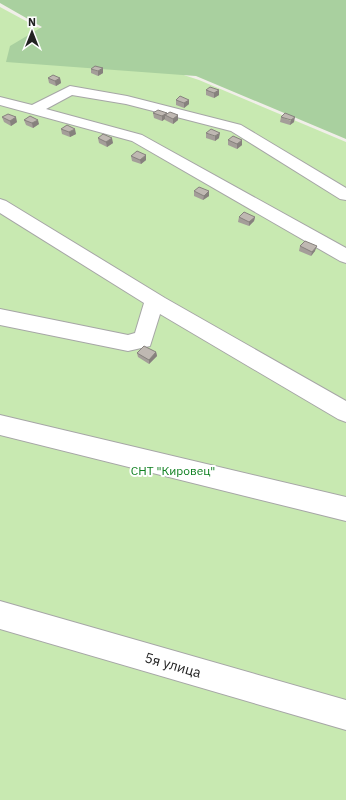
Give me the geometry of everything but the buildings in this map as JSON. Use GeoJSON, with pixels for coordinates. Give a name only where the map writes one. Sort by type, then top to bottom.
{"type":"FeatureCollection","features":[{"type":"Feature","properties":{"kind":"street"},"geometry":{"type":"LineString","coordinates":[[34,110],[70,90],[127,100],[236,128],[346,195]]}},
{"type":"Feature","properties":{"kind":"street"},"geometry":{"type":"LineString","coordinates":[[0,102],[137,138],[346,256]]}},
{"type":"Feature","properties":{"kind":"street"},"geometry":{"type":"LineString","coordinates":[[0,205],[154,301],[346,412]]}},
{"type":"Feature","properties":{"kind":"street"},"geometry":{"type":"LineString","coordinates":[[0,317],[128,342],[142,340],[154,301]]}},
{"type":"Feature","properties":{"kind":"street"},"geometry":{"type":"LineString","coordinates":[[0,425],[346,509]]}},
{"type":"Feature","properties":{"kind":"street","name":"5я улица"},"geometry":{"type":"LineString","coordinates":[[0,615],[346,715]]}},
{"type":"Feature","properties":{"kind":"green space"},"geometry":{"type":"Polygon","coordinates":[[[0,0],[346,0],[346,139],[196,76],[6,62],[10,46],[42,27],[0,3],[0,0]]]}},
{"type":"Feature","properties":{"kind":"green space","name":"СНТ \"Кировец\""},"geometry":{"type":"Polygon","coordinates":[[[0,7],[37,27],[199,80],[346,142],[346,800],[0,800],[0,7]]]}}]}
